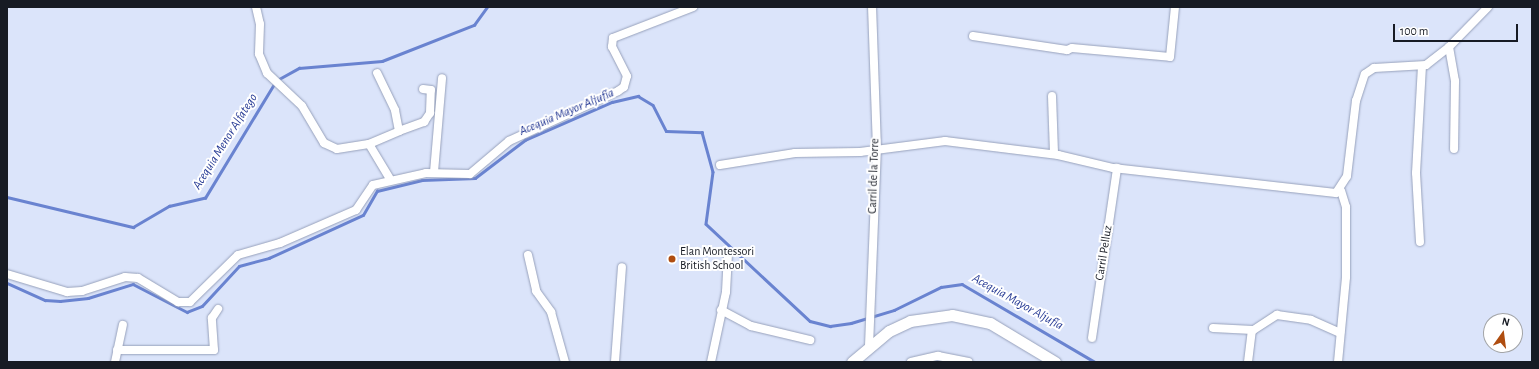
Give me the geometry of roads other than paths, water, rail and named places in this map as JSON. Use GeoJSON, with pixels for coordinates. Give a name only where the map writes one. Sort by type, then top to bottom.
{"type":"FeatureCollection","features":[{"type":"Feature","properties":{"kind":"main road"},"geometry":{"type":"LineString","coordinates":[[852,362],[869,346],[910,321],[952,315],[990,323],[1055,362]]}},
{"type":"Feature","properties":{"kind":"street"},"geometry":{"type":"LineString","coordinates":[[256,7],[262,64],[302,106],[324,143],[337,149],[369,144],[424,122],[430,113],[431,90],[423,89]]}},
{"type":"Feature","properties":{"kind":"street"},"geometry":{"type":"LineString","coordinates":[[7,274],[67,292],[82,291],[124,277],[138,278],[178,302],[190,302],[238,255],[274,245],[356,210],[373,185],[390,179],[434,172],[470,174],[509,141],[618,91],[624,87],[627,76],[612,47],[613,38],[693,7]]}},
{"type":"Feature","properties":{"kind":"street","name":"Carril de la Torre"},"geometry":{"type":"LineString","coordinates":[[869,346],[877,149],[872,7]]}},
{"type":"Feature","properties":{"kind":"street"},"geometry":{"type":"LineString","coordinates":[[973,36],[1066,50],[1072,48],[1170,57],[1175,7]]}},
{"type":"Feature","properties":{"kind":"street"},"geometry":{"type":"LineString","coordinates":[[1338,362],[1346,277],[1346,207],[1341,191],[1347,176],[1356,101],[1365,74],[1374,68],[1422,66],[1450,47],[1488,7]]}},
{"type":"Feature","properties":{"kind":"street"},"geometry":{"type":"LineString","coordinates":[[1450,47],[1455,81],[1454,149]]}},
{"type":"Feature","properties":{"kind":"street"},"geometry":{"type":"LineString","coordinates":[[1420,242],[1416,173],[1422,66]]}},
{"type":"Feature","properties":{"kind":"street"},"geometry":{"type":"LineString","coordinates":[[377,73],[395,110],[399,131]]}},
{"type":"Feature","properties":{"kind":"street"},"geometry":{"type":"LineString","coordinates":[[434,172],[442,78]]}},
{"type":"Feature","properties":{"kind":"street"},"geometry":{"type":"LineString","coordinates":[[1052,96],[1054,154]]}},
{"type":"Feature","properties":{"kind":"street"},"geometry":{"type":"LineString","coordinates":[[720,165],[795,153],[877,149],[945,141],[1054,154],[1117,168],[1330,194],[1341,191]]}},
{"type":"Feature","properties":{"kind":"street"},"geometry":{"type":"LineString","coordinates":[[369,144],[390,179]]}},
{"type":"Feature","properties":{"kind":"street","name":"Carril Pelluz"},"geometry":{"type":"LineString","coordinates":[[1092,338],[1117,168]]}},
{"type":"Feature","properties":{"kind":"street"},"geometry":{"type":"LineString","coordinates":[[528,255],[536,291],[551,312],[565,362]]}},
{"type":"Feature","properties":{"kind":"street"},"geometry":{"type":"LineString","coordinates":[[711,362],[721,310],[728,257]]}},
{"type":"Feature","properties":{"kind":"street"},"geometry":{"type":"LineString","coordinates":[[615,362],[622,267]]}},
{"type":"Feature","properties":{"kind":"street"},"geometry":{"type":"LineString","coordinates":[[117,350],[214,350],[212,318],[218,309]]}},
{"type":"Feature","properties":{"kind":"street"},"geometry":{"type":"LineString","coordinates":[[721,310],[751,326],[810,340]]}},
{"type":"Feature","properties":{"kind":"street"},"geometry":{"type":"LineString","coordinates":[[1213,328],[1253,330],[1276,315],[1285,314],[1340,333]]}},
{"type":"Feature","properties":{"kind":"street"},"geometry":{"type":"LineString","coordinates":[[115,362],[123,325]]}},
{"type":"Feature","properties":{"kind":"street"},"geometry":{"type":"LineString","coordinates":[[1248,362],[1253,330]]}},
{"type":"Feature","properties":{"kind":"street"},"geometry":{"type":"LineString","coordinates":[[912,362],[938,356],[968,362]]}},
{"type":"Feature","properties":{"kind":"waterway","name":"Acequia Menor Alfatego"},"geometry":{"type":"LineString","coordinates":[[279,79],[299,68],[382,61],[474,25],[487,7]]}},
{"type":"Feature","properties":{"kind":"waterway","name":"Acequia Menor Alfatego"},"geometry":{"type":"LineString","coordinates":[[7,197],[133,227],[169,206],[205,198],[274,84]]}},
{"type":"Feature","properties":{"kind":"waterway","name":"Acequia Mayor Aljufía"},"geometry":{"type":"LineString","coordinates":[[7,283],[45,300],[60,301],[88,298],[133,284],[187,312],[202,306],[239,266],[269,258],[363,215],[377,191],[422,180],[475,178],[525,140],[612,102],[638,96],[653,105],[666,131],[702,132],[713,172],[706,224],[810,321],[830,326],[851,323],[894,310],[941,287],[962,284],[1095,362]]}},
{"type":"Feature","properties":{"kind":"place","name":"Elan Montessori British School"},"geometry":{"type":"Point","coordinates":[672,259]}}]}
